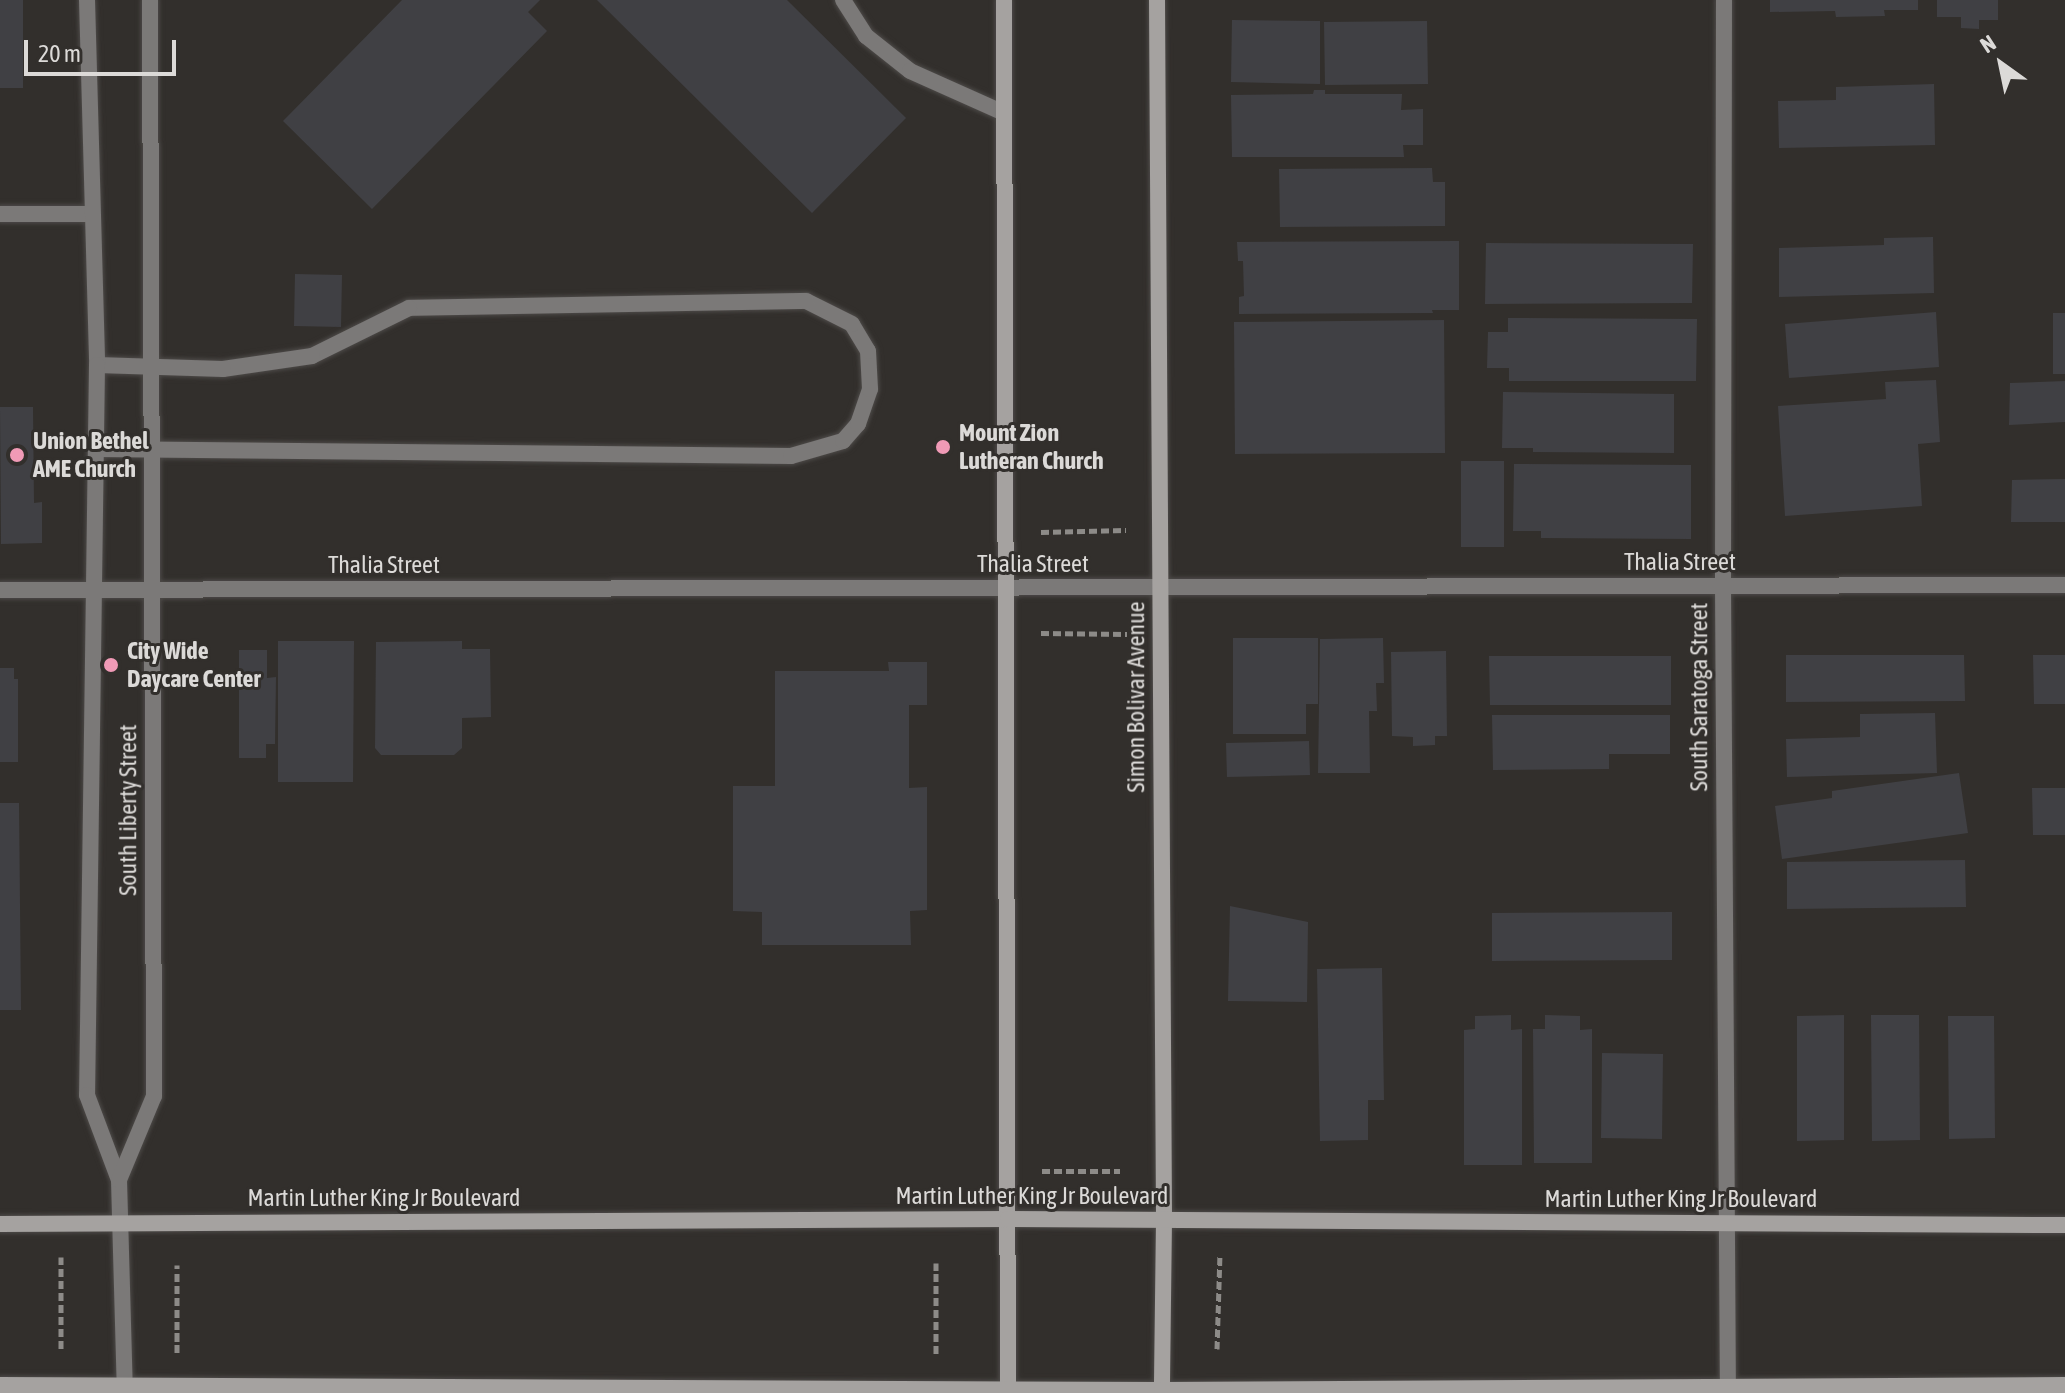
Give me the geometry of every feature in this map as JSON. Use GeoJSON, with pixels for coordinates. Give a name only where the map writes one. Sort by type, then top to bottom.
{"type":"FeatureCollection","features":[{"type":"Feature","properties":{"kind":"street","name":"South Liberty Street"},"geometry":{"type":"LineString","coordinates":[[87,0],[97,365],[87,1095],[119,1180],[125,1389]]}},
{"type":"Feature","properties":{"kind":"street","name":"South Liberty Street"},"geometry":{"type":"LineString","coordinates":[[119,1180],[154,1096],[150,0]]}},
{"type":"Feature","properties":{"kind":"street"},"geometry":{"type":"LineString","coordinates":[[843,0],[866,36],[910,71],[1004,113]]}},
{"type":"Feature","properties":{"kind":"street"},"geometry":{"type":"LineString","coordinates":[[1004,0],[1008,1391]]}},
{"type":"Feature","properties":{"kind":"street","name":"Simon Bolivar Avenue"},"geometry":{"type":"LineString","coordinates":[[1157,0],[1164,1219],[1162,1392]]}},
{"type":"Feature","properties":{"kind":"street","name":"South Saratoga Street"},"geometry":{"type":"LineString","coordinates":[[1724,0],[1723,586],[1728,1390]]}},
{"type":"Feature","properties":{"kind":"street"},"geometry":{"type":"LineString","coordinates":[[0,214],[91,214]]}},
{"type":"Feature","properties":{"kind":"street"},"geometry":{"type":"LineString","coordinates":[[96,449],[791,456],[843,441],[858,424],[870,389],[868,351],[852,324],[806,301],[409,308],[312,356],[223,369],[97,365]]}},
{"type":"Feature","properties":{"kind":"street","name":"Thalia Street"},"geometry":{"type":"LineString","coordinates":[[0,590],[2065,585]]}},
{"type":"Feature","properties":{"kind":"street","name":"Martin Luther King Jr Boulevard"},"geometry":{"type":"LineString","coordinates":[[0,1224],[1164,1219],[2065,1225]]}},
{"type":"Feature","properties":{"kind":"street"},"geometry":{"type":"LineString","coordinates":[[0,1385],[125,1389],[1162,1392],[2065,1385]]}},
{"type":"Feature","properties":{"kind":"path"},"geometry":{"type":"LineString","coordinates":[[1028,532],[1126,530]]}},
{"type":"Feature","properties":{"kind":"path"},"geometry":{"type":"LineString","coordinates":[[1028,633],[1127,634]]}},
{"type":"Feature","properties":{"kind":"path"},"geometry":{"type":"LineString","coordinates":[[1029,1171],[1120,1171]]}},
{"type":"Feature","properties":{"kind":"path"},"geometry":{"type":"LineString","coordinates":[[1217,1349],[1220,1250]]}},
{"type":"Feature","properties":{"kind":"path"},"geometry":{"type":"LineString","coordinates":[[61,1254],[61,1360]]}},
{"type":"Feature","properties":{"kind":"path"},"geometry":{"type":"LineString","coordinates":[[936,1263],[936,1354]]}},
{"type":"Feature","properties":{"kind":"path"},"geometry":{"type":"LineString","coordinates":[[177,1265],[177,1362]]}},
{"type":"Feature","properties":{"kind":"building"},"geometry":{"type":"Polygon","coordinates":[[[0,0],[23,0],[23,88],[0,88],[0,0]]]}},
{"type":"Feature","properties":{"kind":"building"},"geometry":{"type":"Polygon","coordinates":[[[402,0],[540,0],[528,12],[547,31],[372,209],[283,121],[402,0]]]}},
{"type":"Feature","properties":{"kind":"building"},"geometry":{"type":"Polygon","coordinates":[[[597,0],[787,0],[906,118],[812,213],[597,0]]]}},
{"type":"Feature","properties":{"kind":"building"},"geometry":{"type":"Polygon","coordinates":[[[1770,0],[1918,0],[1918,10],[1884,10],[1885,16],[1836,17],[1835,11],[1770,12],[1770,0]]]}},
{"type":"Feature","properties":{"kind":"building"},"geometry":{"type":"Polygon","coordinates":[[[1937,0],[1998,0],[1998,20],[1979,20],[1979,29],[1961,28],[1961,17],[1937,17],[1937,0]]]}},
{"type":"Feature","properties":{"kind":"building"},"geometry":{"type":"Polygon","coordinates":[[[1232,20],[1320,21],[1320,84],[1231,82],[1232,20]]]}},
{"type":"Feature","properties":{"kind":"building"},"geometry":{"type":"Polygon","coordinates":[[[1427,21],[1428,84],[1325,85],[1324,22],[1427,21]]]}},
{"type":"Feature","properties":{"kind":"building"},"geometry":{"type":"Polygon","coordinates":[[[1934,84],[1935,145],[1779,148],[1778,101],[1836,100],[1836,87],[1934,84]]]}},
{"type":"Feature","properties":{"kind":"building"},"geometry":{"type":"Polygon","coordinates":[[[1314,90],[1325,90],[1325,94],[1402,94],[1401,110],[1423,109],[1423,145],[1403,145],[1404,157],[1232,157],[1231,95],[1313,94],[1314,90]]]}},
{"type":"Feature","properties":{"kind":"building"},"geometry":{"type":"Polygon","coordinates":[[[1432,168],[1433,182],[1445,182],[1445,226],[1280,227],[1279,169],[1432,168]]]}},
{"type":"Feature","properties":{"kind":"building"},"geometry":{"type":"Polygon","coordinates":[[[1933,237],[1934,293],[1779,297],[1779,248],[1884,245],[1884,238],[1933,237]]]}},
{"type":"Feature","properties":{"kind":"building"},"geometry":{"type":"Polygon","coordinates":[[[1459,241],[1459,310],[1432,310],[1433,313],[1239,314],[1239,297],[1244,296],[1243,261],[1238,261],[1237,242],[1459,241]]]}},
{"type":"Feature","properties":{"kind":"building"},"geometry":{"type":"Polygon","coordinates":[[[1486,243],[1693,244],[1692,303],[1485,304],[1486,243]]]}},
{"type":"Feature","properties":{"kind":"building"},"geometry":{"type":"Polygon","coordinates":[[[295,274],[342,275],[341,327],[294,326],[295,274]]]}},
{"type":"Feature","properties":{"kind":"building"},"geometry":{"type":"Polygon","coordinates":[[[1936,312],[1939,367],[1789,378],[1785,324],[1936,312]]]}},
{"type":"Feature","properties":{"kind":"building"},"geometry":{"type":"Polygon","coordinates":[[[2053,313],[2065,313],[2065,374],[2053,374],[2053,313]]]}},
{"type":"Feature","properties":{"kind":"building"},"geometry":{"type":"Polygon","coordinates":[[[1508,318],[1697,319],[1696,381],[1509,381],[1509,368],[1487,368],[1488,332],[1508,332],[1508,318]]]}},
{"type":"Feature","properties":{"kind":"building"},"geometry":{"type":"Polygon","coordinates":[[[1444,320],[1445,453],[1235,454],[1234,322],[1444,320]]]}},
{"type":"Feature","properties":{"kind":"building"},"geometry":{"type":"Polygon","coordinates":[[[1936,380],[1940,442],[1918,444],[1922,506],[1785,516],[1778,406],[1886,399],[1885,382],[1936,380]]]}},
{"type":"Feature","properties":{"kind":"building"},"geometry":{"type":"Polygon","coordinates":[[[2065,381],[2065,422],[2009,425],[2010,383],[2065,381]]]}},
{"type":"Feature","properties":{"kind":"building"},"geometry":{"type":"Polygon","coordinates":[[[1503,392],[1674,394],[1674,453],[1533,452],[1533,448],[1502,448],[1503,392]]]}},
{"type":"Feature","properties":{"kind":"building","name":"Union Bethel AME Church"},"geometry":{"type":"Polygon","coordinates":[[[0,407],[33,407],[34,503],[42,502],[42,543],[1,544],[0,407]]]}},
{"type":"Feature","properties":{"kind":"building"},"geometry":{"type":"Polygon","coordinates":[[[1461,461],[1504,461],[1504,547],[1461,547],[1461,461]]]}},
{"type":"Feature","properties":{"kind":"building"},"geometry":{"type":"Polygon","coordinates":[[[1514,464],[1691,465],[1691,539],[1541,538],[1541,531],[1513,531],[1514,464]]]}},
{"type":"Feature","properties":{"kind":"building"},"geometry":{"type":"Polygon","coordinates":[[[2065,479],[2065,522],[2011,522],[2012,480],[2065,479]]]}},
{"type":"Feature","properties":{"kind":"building"},"geometry":{"type":"Polygon","coordinates":[[[1233,638],[1318,638],[1318,704],[1306,704],[1306,734],[1233,734],[1233,638]]]}},
{"type":"Feature","properties":{"kind":"building"},"geometry":{"type":"Polygon","coordinates":[[[1383,638],[1384,683],[1376,683],[1377,711],[1369,711],[1370,773],[1318,773],[1320,639],[1383,638]]]}},
{"type":"Feature","properties":{"kind":"building"},"geometry":{"type":"Polygon","coordinates":[[[278,641],[354,641],[353,782],[278,782],[278,641]]]}},
{"type":"Feature","properties":{"kind":"building"},"geometry":{"type":"Polygon","coordinates":[[[462,641],[462,649],[490,649],[491,717],[462,718],[462,748],[454,755],[381,755],[375,748],[376,642],[462,641]]]}},
{"type":"Feature","properties":{"kind":"building"},"geometry":{"type":"Polygon","coordinates":[[[239,650],[267,650],[267,678],[276,677],[275,744],[266,744],[266,758],[239,758],[239,650]]]}},
{"type":"Feature","properties":{"kind":"building"},"geometry":{"type":"Polygon","coordinates":[[[1446,651],[1447,736],[1435,736],[1435,745],[1413,746],[1413,737],[1392,736],[1391,652],[1446,651]]]}},
{"type":"Feature","properties":{"kind":"building"},"geometry":{"type":"Polygon","coordinates":[[[1786,655],[1964,655],[1965,701],[1786,702],[1786,655]]]}},
{"type":"Feature","properties":{"kind":"building"},"geometry":{"type":"Polygon","coordinates":[[[2033,655],[2065,655],[2065,704],[2034,704],[2033,655]]]}},
{"type":"Feature","properties":{"kind":"building"},"geometry":{"type":"Polygon","coordinates":[[[1489,656],[1671,656],[1671,705],[1490,705],[1489,656]]]}},
{"type":"Feature","properties":{"kind":"building"},"geometry":{"type":"Polygon","coordinates":[[[888,662],[927,662],[927,705],[909,705],[909,788],[927,787],[927,910],[910,911],[911,945],[762,945],[762,912],[733,911],[733,786],[775,786],[775,671],[889,671],[888,662]]]}},
{"type":"Feature","properties":{"kind":"building"},"geometry":{"type":"Polygon","coordinates":[[[0,668],[14,668],[14,679],[18,679],[18,762],[0,762],[0,668]]]}},
{"type":"Feature","properties":{"kind":"building"},"geometry":{"type":"Polygon","coordinates":[[[1935,713],[1937,773],[1787,777],[1786,739],[1860,737],[1860,714],[1935,713]]]}},
{"type":"Feature","properties":{"kind":"building"},"geometry":{"type":"Polygon","coordinates":[[[1492,715],[1670,715],[1670,754],[1609,754],[1609,769],[1493,770],[1492,715]]]}},
{"type":"Feature","properties":{"kind":"building"},"geometry":{"type":"Polygon","coordinates":[[[1309,741],[1310,775],[1227,777],[1226,743],[1309,741]]]}},
{"type":"Feature","properties":{"kind":"building"},"geometry":{"type":"Polygon","coordinates":[[[1959,773],[1968,833],[1782,859],[1775,806],[1832,798],[1832,791],[1959,773]]]}},
{"type":"Feature","properties":{"kind":"building"},"geometry":{"type":"Polygon","coordinates":[[[2032,788],[2065,788],[2065,835],[2033,835],[2032,788]]]}},
{"type":"Feature","properties":{"kind":"building"},"geometry":{"type":"Polygon","coordinates":[[[0,803],[19,803],[21,1010],[0,1010],[0,803]]]}},
{"type":"Feature","properties":{"kind":"building"},"geometry":{"type":"Polygon","coordinates":[[[1965,860],[1966,907],[1787,909],[1787,862],[1965,860]]]}},
{"type":"Feature","properties":{"kind":"building"},"geometry":{"type":"Polygon","coordinates":[[[1230,906],[1308,922],[1307,1002],[1228,1001],[1230,906]]]}},
{"type":"Feature","properties":{"kind":"building"},"geometry":{"type":"Polygon","coordinates":[[[1672,912],[1672,960],[1492,961],[1492,913],[1672,912]]]}},
{"type":"Feature","properties":{"kind":"building"},"geometry":{"type":"Polygon","coordinates":[[[1382,968],[1384,1100],[1368,1100],[1368,1140],[1320,1141],[1317,969],[1382,968]]]}},
{"type":"Feature","properties":{"kind":"building"},"geometry":{"type":"Polygon","coordinates":[[[1511,1015],[1511,1030],[1522,1029],[1522,1165],[1464,1165],[1464,1030],[1475,1029],[1475,1016],[1511,1015]]]}},
{"type":"Feature","properties":{"kind":"building"},"geometry":{"type":"Polygon","coordinates":[[[1545,1015],[1580,1016],[1580,1030],[1592,1029],[1592,1163],[1534,1163],[1533,1029],[1545,1029],[1545,1015]]]}},
{"type":"Feature","properties":{"kind":"building"},"geometry":{"type":"Polygon","coordinates":[[[1844,1015],[1844,1140],[1797,1141],[1797,1016],[1844,1015]]]}},
{"type":"Feature","properties":{"kind":"building"},"geometry":{"type":"Polygon","coordinates":[[[1871,1015],[1919,1015],[1920,1140],[1872,1141],[1871,1015]]]}},
{"type":"Feature","properties":{"kind":"building"},"geometry":{"type":"Polygon","coordinates":[[[1948,1016],[1994,1016],[1995,1138],[1949,1139],[1948,1016]]]}},
{"type":"Feature","properties":{"kind":"building"},"geometry":{"type":"Polygon","coordinates":[[[1602,1053],[1663,1054],[1662,1139],[1601,1138],[1602,1053]]]}},
{"type":"Feature","properties":{"kind":"place","name":"Mount Zion Lutheran Church"},"geometry":{"type":"Point","coordinates":[943,447]}},
{"type":"Feature","properties":{"kind":"place","name":"Union Bethel AME Church"},"geometry":{"type":"Point","coordinates":[17,455]}},
{"type":"Feature","properties":{"kind":"place","name":"City Wide Daycare Center"},"geometry":{"type":"Point","coordinates":[111,665]}}]}
